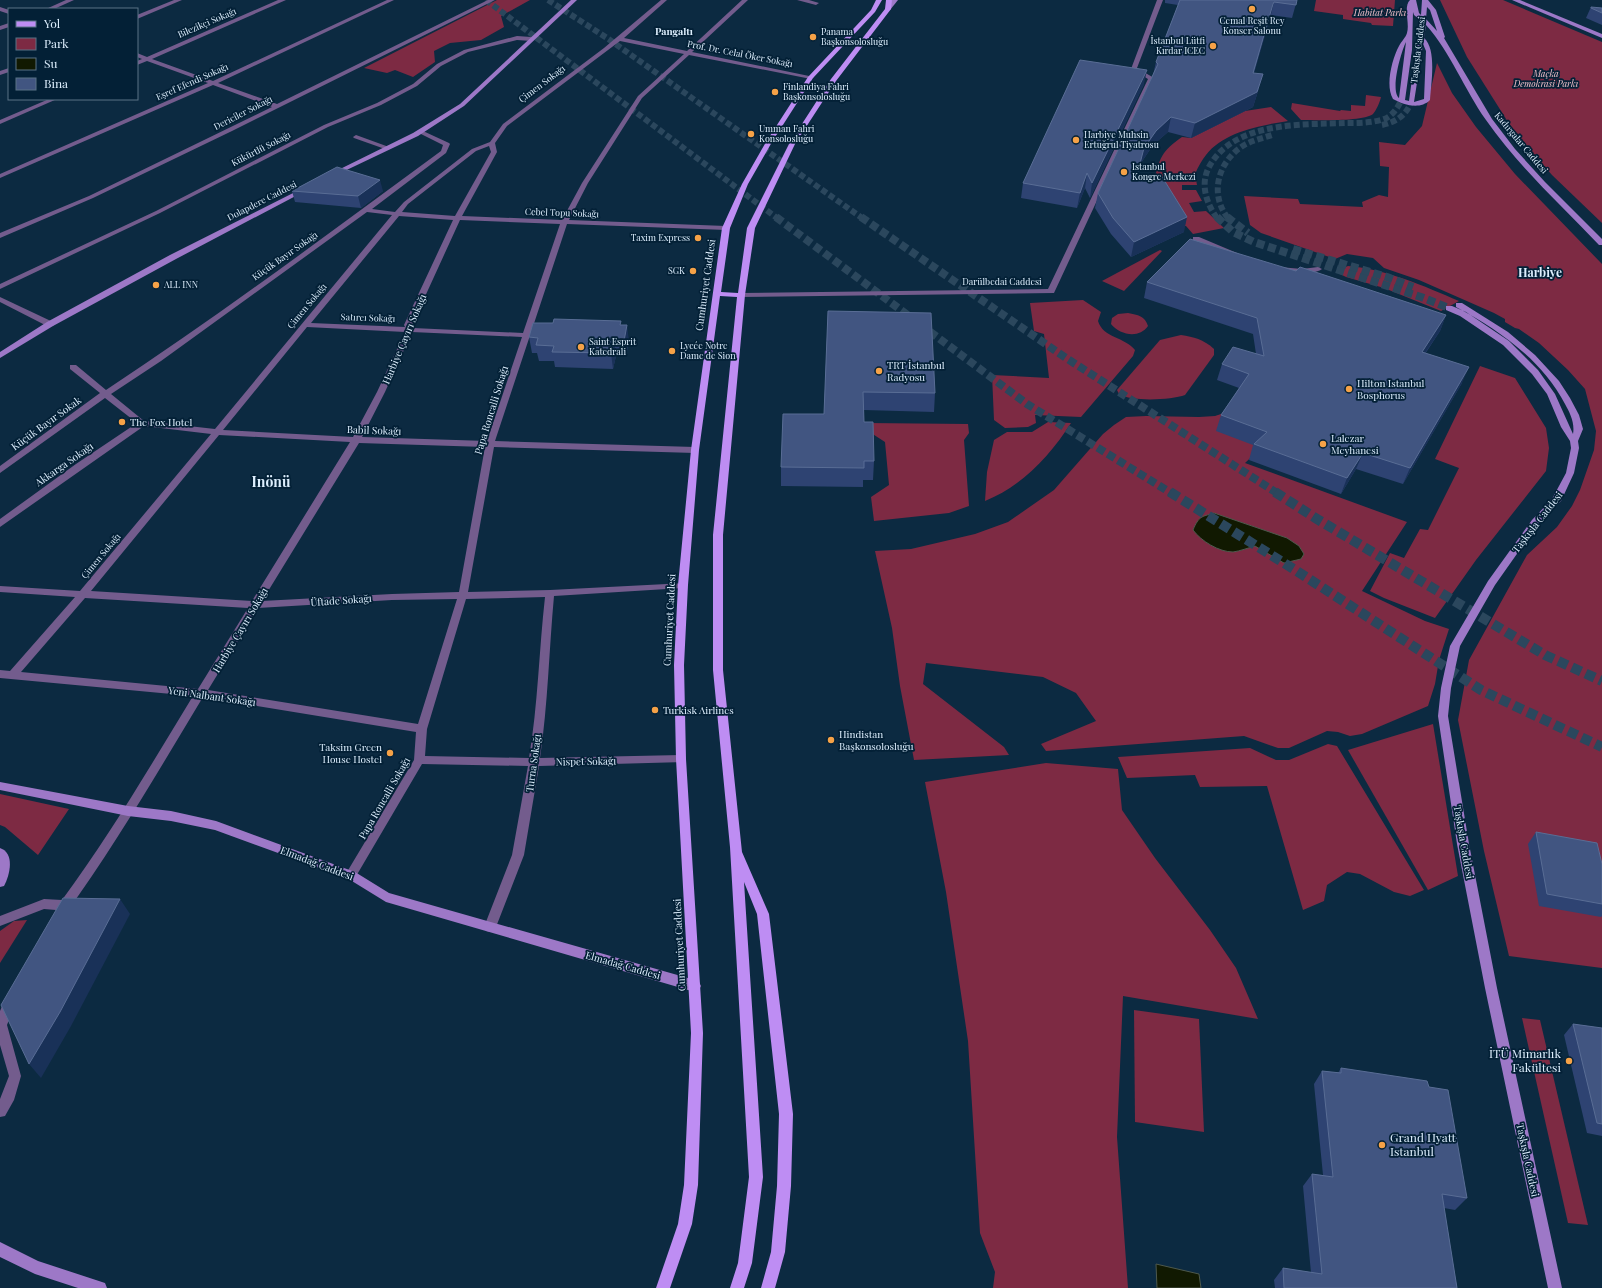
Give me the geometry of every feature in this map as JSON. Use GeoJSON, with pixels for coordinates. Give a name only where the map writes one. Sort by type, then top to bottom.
{"type":"FeatureCollection","features":[{"type":"Feature","properties":{"kind":"main road"},"geometry":{"type":"LineString","coordinates":[[325,179],[421,132],[462,105],[574,0]]}},
{"type":"Feature","properties":{"kind":"main road","name":"Cumhuriyet Caddesi"},"geometry":{"type":"LineString","coordinates":[[663,1288],[685,1224],[691,1185],[697,1033],[681,759],[679,665],[683,585],[696,450],[726,228],[745,184],[768,142],[811,76],[872,11],[879,0]]}},
{"type":"Feature","properties":{"kind":"main road"},"geometry":{"type":"LineString","coordinates":[[888,9],[889,0]]}},
{"type":"Feature","properties":{"kind":"main road"},"geometry":{"type":"LineString","coordinates":[[737,1288],[745,1263],[756,1177],[736,847],[718,670],[718,535],[741,295],[751,228],[792,144],[833,80],[895,0]]}},
{"type":"Feature","properties":{"kind":"main road","name":"Kadırgalar Caddesi"},"geometry":{"type":"LineString","coordinates":[[1412,0],[1416,14],[1443,41]]}},
{"type":"Feature","properties":{"kind":"main road","name":"Taşkışla Caddesi"},"geometry":{"type":"LineString","coordinates":[[1402,99],[1410,33],[1409,16],[1412,0]]}},
{"type":"Feature","properties":{"kind":"main road","name":"Kadırgalar Caddesi"},"geometry":{"type":"LineString","coordinates":[[1425,0],[1433,10],[1443,41],[1473,95],[1489,120],[1513,150],[1543,183],[1602,243]]}},
{"type":"Feature","properties":{"kind":"main road","name":"Taşkışla Caddesi"},"geometry":{"type":"LineString","coordinates":[[1412,101],[1425,0]]}},
{"type":"Feature","properties":{"kind":"main road"},"geometry":{"type":"LineString","coordinates":[[1515,0],[1602,36]]}},
{"type":"Feature","properties":{"kind":"main road"},"geometry":{"type":"LineString","coordinates":[[1410,33],[1399,50],[1392,93],[1395,98],[1410,103],[1424,103],[1427,100],[1429,51],[1425,42],[1420,38]]}},
{"type":"Feature","properties":{"kind":"main road","name":"Dolapdere Caddesi"},"geometry":{"type":"LineString","coordinates":[[0,356],[50,324],[173,257],[312,185]]}},
{"type":"Feature","properties":{"kind":"main road"},"geometry":{"type":"LineString","coordinates":[[717,294],[741,295]]}},
{"type":"Feature","properties":{"kind":"main road","name":"Taşkışla Caddesi"},"geometry":{"type":"LineString","coordinates":[[1555,1288],[1491,988],[1464,844],[1443,716],[1446,688],[1455,646],[1491,583],[1535,522],[1556,501],[1570,473],[1574,441],[1578,432],[1574,416],[1563,393],[1531,355],[1514,340],[1475,313],[1453,306],[1490,331],[1521,357],[1535,372],[1551,394],[1565,427],[1574,441]]}},
{"type":"Feature","properties":{"kind":"main road","name":"Elmadağ Caddesi"},"geometry":{"type":"LineString","coordinates":[[0,786],[128,811],[171,816],[216,826],[351,875],[386,897],[695,986]]}},
{"type":"Feature","properties":{"kind":"main road"},"geometry":{"type":"LineString","coordinates":[[736,847],[763,914],[786,1114],[784,1186],[778,1252],[768,1288]]}},
{"type":"Feature","properties":{"kind":"main road"},"geometry":{"type":"LineString","coordinates":[[0,853],[4,858],[4,876],[0,882]]}},
{"type":"Feature","properties":{"kind":"main road"},"geometry":{"type":"LineString","coordinates":[[0,1249],[35,1267],[100,1288]]}},
{"type":"Feature","properties":{"kind":"main road","name":"Taşkışla Caddesi"},"geometry":{"type":"LineString","coordinates":[[1553,1273],[1560,1288]]}},
{"type":"Feature","properties":{"kind":"street"},"geometry":{"type":"LineString","coordinates":[[51,8],[71,0]]}},
{"type":"Feature","properties":{"kind":"street"},"geometry":{"type":"LineString","coordinates":[[138,17],[179,0]]}},
{"type":"Feature","properties":{"kind":"street","name":"Bilezikçi Sokağı"},"geometry":{"type":"LineString","coordinates":[[138,63],[283,0]]}},
{"type":"Feature","properties":{"kind":"street","name":"Eşref Efendi Sokağı"},"geometry":{"type":"LineString","coordinates":[[0,176],[213,83],[391,0]]}},
{"type":"Feature","properties":{"kind":"street","name":"Dericiler Sokağı"},"geometry":{"type":"LineString","coordinates":[[0,236],[91,197],[492,0]]}},
{"type":"Feature","properties":{"kind":"street","name":"Çimen Sokağı"},"geometry":{"type":"LineString","coordinates":[[12,675],[83,594],[406,203],[474,150],[492,143],[505,125],[619,39],[644,19],[664,0]]}},
{"type":"Feature","properties":{"kind":"street","name":"Papa Roncalli Sokağı"},"geometry":{"type":"LineString","coordinates":[[351,875],[419,760],[422,729],[463,594],[490,445],[564,222],[585,183],[640,97],[745,0]]}},
{"type":"Feature","properties":{"kind":"street"},"geometry":{"type":"LineString","coordinates":[[800,0],[816,3]]}},
{"type":"Feature","properties":{"kind":"street","name":"Darülbedai Caddesi"},"geometry":{"type":"LineString","coordinates":[[741,295],[1051,291],[1151,78],[1134,69],[1160,0]]}},
{"type":"Feature","properties":{"kind":"street","name":"Kükürtlü Sokağı"},"geometry":{"type":"LineString","coordinates":[[0,287],[158,212],[326,126],[379,104],[415,85],[439,65],[466,51],[517,38],[531,40]]}},
{"type":"Feature","properties":{"kind":"street","name":"Prof. Dr. Celal Öker Sokağı"},"geometry":{"type":"LineString","coordinates":[[619,39],[811,76]]}},
{"type":"Feature","properties":{"kind":"street"},"geometry":{"type":"LineString","coordinates":[[138,55],[275,106]]}},
{"type":"Feature","properties":{"kind":"street"},"geometry":{"type":"LineString","coordinates":[[0,122],[52,100]]}},
{"type":"Feature","properties":{"kind":"street","name":"Küçük Bayır Sokağı"},"geometry":{"type":"LineString","coordinates":[[105,394],[158,359],[366,210],[444,152],[447,144],[421,132]]}},
{"type":"Feature","properties":{"kind":"street"},"geometry":{"type":"LineString","coordinates":[[356,137],[387,148]]}},
{"type":"Feature","properties":{"kind":"street","name":"Harbiye Çayırı Sokağı"},"geometry":{"type":"LineString","coordinates":[[57,918],[84,880],[128,811],[356,440],[381,392],[410,329],[408,325],[458,218],[494,152],[492,143]]}},
{"type":"Feature","properties":{"kind":"street","name":"Cebel Topu Sokağı"},"geometry":{"type":"LineString","coordinates":[[366,210],[397,214],[458,218],[726,228]]}},
{"type":"Feature","properties":{"kind":"street"},"geometry":{"type":"LineString","coordinates":[[1196,239],[1237,255]]}},
{"type":"Feature","properties":{"kind":"street"},"geometry":{"type":"LineString","coordinates":[[1271,267],[1294,271],[1318,269]]}},
{"type":"Feature","properties":{"kind":"street"},"geometry":{"type":"LineString","coordinates":[[0,298],[50,324]]}},
{"type":"Feature","properties":{"kind":"street","name":"Satırcı Sokağı"},"geometry":{"type":"LineString","coordinates":[[304,325],[526,335]]}},
{"type":"Feature","properties":{"kind":"street"},"geometry":{"type":"LineString","coordinates":[[73,367],[142,423]]}},
{"type":"Feature","properties":{"kind":"street","name":"Küçük Bayır Sokak"},"geometry":{"type":"LineString","coordinates":[[0,470],[105,394]]}},
{"type":"Feature","properties":{"kind":"street","name":"Babil Sokağı"},"geometry":{"type":"LineString","coordinates":[[142,423],[217,432],[356,440],[696,450]]}},
{"type":"Feature","properties":{"kind":"street","name":"Akkarga Sokağı"},"geometry":{"type":"LineString","coordinates":[[0,524],[79,466],[142,423]]}},
{"type":"Feature","properties":{"kind":"street","name":"Üftade Sokağı"},"geometry":{"type":"LineString","coordinates":[[0,589],[255,605],[463,594],[550,593],[683,585]]}},
{"type":"Feature","properties":{"kind":"street","name":"Turna Sokağı"},"geometry":{"type":"LineString","coordinates":[[490,927],[518,855],[538,736],[544,646],[550,593]]}},
{"type":"Feature","properties":{"kind":"street","name":"Yeni Nalbant Sokağı"},"geometry":{"type":"LineString","coordinates":[[0,674],[201,693],[422,729]]}},
{"type":"Feature","properties":{"kind":"street","name":"Nispet Sokağı"},"geometry":{"type":"LineString","coordinates":[[419,760],[533,762],[681,759]]}},
{"type":"Feature","properties":{"kind":"street"},"geometry":{"type":"LineString","coordinates":[[0,921],[44,904],[65,905]]}},
{"type":"Feature","properties":{"kind":"street"},"geometry":{"type":"LineString","coordinates":[[0,1111],[9,1096],[15,1076],[1,1024],[14,991]]}},
{"type":"Feature","properties":{"kind":"green space"},"geometry":{"type":"Polygon","coordinates":[[[497,0],[530,0],[501,16],[504,27],[481,40],[450,43],[434,51],[435,62],[413,77],[395,70],[387,73],[364,68],[497,0]]]}},
{"type":"Feature","properties":{"kind":"green space","name":"Habitat Parkı"},"geometry":{"type":"Polygon","coordinates":[[[1316,0],[1395,0],[1393,26],[1372,25],[1371,23],[1343,19],[1343,15],[1314,11],[1316,0]]]}},
{"type":"Feature","properties":{"kind":"green space","name":"Maçka Demokrasi Parkı"},"geometry":{"type":"Polygon","coordinates":[[[1440,0],[1503,0],[1602,42],[1602,223],[1552,175],[1513,130],[1467,57],[1440,0]]]}},
{"type":"Feature","properties":{"kind":"green space"},"geometry":{"type":"Polygon","coordinates":[[[1437,63],[1452,93],[1476,127],[1515,174],[1602,264],[1602,968],[1509,956],[1484,851],[1458,720],[1469,660],[1527,555],[1557,527],[1572,506],[1580,490],[1594,450],[1596,431],[1585,389],[1568,370],[1539,343],[1519,329],[1505,322],[1505,319],[1494,313],[1419,280],[1384,268],[1373,258],[1347,254],[1335,259],[1261,233],[1250,225],[1244,196],[1298,199],[1300,204],[1363,207],[1362,202],[1379,195],[1388,197],[1389,167],[1380,166],[1379,142],[1405,145],[1422,126],[1437,63]]]}},
{"type":"Feature","properties":{"kind":"green space"},"geometry":{"type":"Polygon","coordinates":[[[1366,95],[1381,97],[1375,111],[1368,117],[1338,120],[1301,120],[1291,109],[1292,103],[1340,111],[1351,111],[1351,105],[1365,106],[1366,95]]]}},
{"type":"Feature","properties":{"kind":"green space"},"geometry":{"type":"Polygon","coordinates":[[[1271,107],[1288,121],[1255,127],[1233,135],[1222,141],[1213,147],[1200,164],[1195,174],[1197,185],[1182,185],[1182,190],[1196,190],[1202,201],[1189,203],[1194,212],[1206,211],[1224,228],[1193,234],[1186,226],[1180,226],[1154,182],[1162,156],[1182,137],[1191,138],[1245,111],[1271,107]]]}},
{"type":"Feature","properties":{"kind":"green space"},"geometry":{"type":"Polygon","coordinates":[[[1160,250],[1162,251],[1124,291],[1102,281],[1160,250]]]}},
{"type":"Feature","properties":{"kind":"green space"},"geometry":{"type":"Polygon","coordinates":[[[1348,266],[1391,274],[1459,301],[1441,311],[1384,288],[1346,277],[1338,273],[1340,269],[1348,266]]]}},
{"type":"Feature","properties":{"kind":"green space"},"geometry":{"type":"Polygon","coordinates":[[[1083,300],[1101,312],[1098,321],[1104,331],[1126,342],[1135,350],[1133,356],[1081,417],[1035,415],[1036,423],[1028,427],[1005,428],[994,420],[992,375],[1049,378],[1044,334],[1034,331],[1030,303],[1083,300]]]}},
{"type":"Feature","properties":{"kind":"green space"},"geometry":{"type":"Polygon","coordinates":[[[1128,313],[1138,315],[1143,318],[1148,326],[1140,333],[1130,334],[1119,331],[1111,324],[1112,318],[1118,314],[1128,313]]]}},
{"type":"Feature","properties":{"kind":"green space"},"geometry":{"type":"Polygon","coordinates":[[[1181,335],[1198,339],[1214,349],[1214,355],[1185,395],[1171,398],[1142,399],[1125,397],[1119,394],[1117,390],[1160,340],[1181,335]]]}},
{"type":"Feature","properties":{"kind":"green space"},"geometry":{"type":"Polygon","coordinates":[[[1480,366],[1515,378],[1546,428],[1549,448],[1546,471],[1476,560],[1435,618],[1370,591],[1390,553],[1404,558],[1420,529],[1428,530],[1459,468],[1435,459],[1480,366]]]}},
{"type":"Feature","properties":{"kind":"green space"},"geometry":{"type":"Polygon","coordinates":[[[1230,411],[1261,448],[1245,463],[1407,522],[1362,591],[1425,621],[1449,629],[1439,660],[1435,684],[1428,706],[1362,734],[1350,736],[1338,732],[1327,731],[1289,748],[1278,748],[1244,736],[1046,751],[1041,744],[1096,721],[1076,693],[1043,677],[926,663],[923,684],[1004,747],[1009,755],[914,760],[900,686],[892,628],[875,551],[911,549],[975,534],[1008,522],[1054,490],[1103,434],[1126,417],[1199,417],[1215,416],[1230,411]]]}},
{"type":"Feature","properties":{"kind":"green space"},"geometry":{"type":"Polygon","coordinates":[[[1048,422],[1071,423],[1054,447],[1034,469],[1011,487],[985,501],[987,472],[994,440],[1007,432],[1032,432],[1048,422]]]}},
{"type":"Feature","properties":{"kind":"green space"},"geometry":{"type":"Polygon","coordinates":[[[866,423],[968,424],[969,433],[964,440],[969,506],[949,513],[874,521],[871,497],[889,485],[885,442],[868,431],[866,423]]]}},
{"type":"Feature","properties":{"kind":"green space"},"geometry":{"type":"Polygon","coordinates":[[[1433,724],[1458,876],[1428,890],[1348,750],[1433,724]]]}},
{"type":"Feature","properties":{"kind":"green space"},"geometry":{"type":"Polygon","coordinates":[[[1328,744],[1337,746],[1424,890],[1410,896],[1394,892],[1360,874],[1347,872],[1327,885],[1324,901],[1303,910],[1267,786],[1200,787],[1195,775],[1127,778],[1118,757],[1250,748],[1276,760],[1289,760],[1328,744]]]}},
{"type":"Feature","properties":{"kind":"green space"},"geometry":{"type":"Polygon","coordinates":[[[1046,763],[1118,769],[1122,810],[1155,858],[1210,930],[1236,968],[1258,1019],[1123,996],[1117,1137],[1128,1288],[993,1288],[995,1272],[980,1233],[968,1041],[946,892],[925,782],[1046,763]]]}},
{"type":"Feature","properties":{"kind":"green space"},"geometry":{"type":"Polygon","coordinates":[[[0,794],[69,809],[38,855],[5,827],[0,825],[0,794]]]}},
{"type":"Feature","properties":{"kind":"green space"},"geometry":{"type":"Polygon","coordinates":[[[27,920],[0,963],[0,931],[14,921],[27,920]]]}},
{"type":"Feature","properties":{"kind":"green space"},"geometry":{"type":"Polygon","coordinates":[[[1134,1010],[1199,1019],[1204,1132],[1135,1122],[1134,1010]]]}},
{"type":"Feature","properties":{"kind":"green space"},"geometry":{"type":"Polygon","coordinates":[[[1522,1018],[1540,1020],[1588,1225],[1568,1223],[1522,1018]]]}},
{"type":"Feature","properties":{"kind":"water"},"geometry":{"type":"Polygon","coordinates":[[[1214,513],[1287,538],[1299,546],[1304,554],[1301,559],[1284,563],[1255,546],[1233,552],[1216,548],[1205,542],[1193,530],[1201,518],[1214,513]]]}},
{"type":"Feature","properties":{"kind":"water"},"geometry":{"type":"Polygon","coordinates":[[[1156,1264],[1199,1274],[1201,1288],[1157,1288],[1156,1264]]]}},
{"type":"Feature","properties":{"kind":"building"},"geometry":{"type":"Polygon","coordinates":[[[1180,0],[1297,0],[1296,5],[1274,2],[1273,4],[1253,73],[1263,74],[1257,92],[1195,123],[1171,117],[1156,131],[1144,148],[1137,175],[1161,175],[1187,217],[1134,242],[1113,218],[1098,193],[1158,64],[1156,62],[1180,0]]]}},
{"type":"Feature","properties":{"kind":"building"},"geometry":{"type":"Polygon","coordinates":[[[1591,8],[1602,8],[1602,13],[1591,8]]]}},
{"type":"Feature","properties":{"kind":"building","name":"Harbiye Muhsin Ertuğrul Tiyatrosu"},"geometry":{"type":"Polygon","coordinates":[[[1080,60],[1147,70],[1092,183],[1087,173],[1080,193],[1023,183],[1080,60]]]}},
{"type":"Feature","properties":{"kind":"building"},"geometry":{"type":"Polygon","coordinates":[[[337,167],[380,180],[358,196],[292,191],[337,167]]]}},
{"type":"Feature","properties":{"kind":"building","name":"Hilton Istanbul Bosphorus"},"geometry":{"type":"Polygon","coordinates":[[[1190,239],[1296,271],[1300,267],[1446,315],[1422,352],[1469,367],[1410,468],[1363,453],[1347,478],[1254,444],[1267,432],[1221,415],[1249,374],[1222,364],[1233,347],[1264,356],[1257,318],[1147,282],[1190,239]]]}},
{"type":"Feature","properties":{"kind":"building"},"geometry":{"type":"Polygon","coordinates":[[[828,311],[931,313],[935,393],[863,392],[864,422],[873,422],[874,461],[864,461],[864,468],[781,467],[783,414],[824,414],[828,311]]]}},
{"type":"Feature","properties":{"kind":"building"},"geometry":{"type":"Polygon","coordinates":[[[554,319],[621,321],[620,325],[627,325],[624,341],[614,340],[611,353],[552,352],[554,346],[536,345],[538,338],[529,337],[533,323],[553,323],[554,319]]]}},
{"type":"Feature","properties":{"kind":"building"},"geometry":{"type":"Polygon","coordinates":[[[1536,832],[1597,843],[1602,864],[1602,904],[1547,894],[1536,832]]]}},
{"type":"Feature","properties":{"kind":"building"},"geometry":{"type":"Polygon","coordinates":[[[63,898],[120,899],[60,1012],[29,1064],[1,1005],[63,898]]]}},
{"type":"Feature","properties":{"kind":"building"},"geometry":{"type":"Polygon","coordinates":[[[1573,1024],[1602,1028],[1602,1124],[1597,1123],[1573,1024]]]}},
{"type":"Feature","properties":{"kind":"building","name":"Grand Hyatt Istanbul"},"geometry":{"type":"Polygon","coordinates":[[[1341,1068],[1427,1081],[1429,1087],[1448,1090],[1467,1198],[1442,1194],[1457,1288],[1284,1288],[1283,1268],[1322,1274],[1312,1174],[1333,1177],[1322,1071],[1341,1073],[1341,1068]]]}},
{"type":"Feature","properties":{"kind":"tunnel"},"geometry":{"type":"LineString","coordinates":[[486,0],[777,218]]}},
{"type":"Feature","properties":{"kind":"tunnel"},"geometry":{"type":"LineString","coordinates":[[548,0],[607,38],[862,218]]}},
{"type":"Feature","properties":{"kind":"tunnel"},"geometry":{"type":"LineString","coordinates":[[1217,218],[1207,200],[1205,187],[1206,173],[1220,152],[1235,141],[1251,133],[1270,128],[1309,124],[1365,122],[1387,118],[1397,108],[1402,99]]}},
{"type":"Feature","properties":{"kind":"tunnel"},"geometry":{"type":"LineString","coordinates":[[1382,125],[1397,120],[1404,114],[1412,101]]}},
{"type":"Feature","properties":{"kind":"tunnel"},"geometry":{"type":"LineString","coordinates":[[1228,218],[1222,208],[1218,188],[1219,177],[1223,167],[1229,158],[1246,144],[1272,135]]}},
{"type":"Feature","properties":{"kind":"tunnel"},"geometry":{"type":"LineString","coordinates":[[776,217],[1027,404],[1171,493]]}},
{"type":"Feature","properties":{"kind":"tunnel"},"geometry":{"type":"LineString","coordinates":[[861,217],[1066,358],[1277,493]]}},
{"type":"Feature","properties":{"kind":"tunnel"},"geometry":{"type":"LineString","coordinates":[[1217,217],[1233,232],[1254,242],[1421,297],[1449,308]]}},
{"type":"Feature","properties":{"kind":"tunnel"},"geometry":{"type":"LineString","coordinates":[[1228,218],[1248,233]]}},
{"type":"Feature","properties":{"kind":"tunnel"},"geometry":{"type":"LineString","coordinates":[[1293,249],[1387,277],[1413,287]]}},
{"type":"Feature","properties":{"kind":"tunnel"},"geometry":{"type":"LineString","coordinates":[[1170,492],[1292,568],[1481,690],[1602,747]]}},
{"type":"Feature","properties":{"kind":"tunnel"},"geometry":{"type":"LineString","coordinates":[[1275,492],[1317,519],[1545,655],[1602,681]]}},
{"type":"Feature","properties":{"kind":"place","name":"Cemal Reşit Rey Konser Salonu"},"geometry":{"type":"Point","coordinates":[1252,9]}},
{"type":"Feature","properties":{"kind":"place","name":"Panama Başkonsolosluğu"},"geometry":{"type":"Point","coordinates":[813,37]}},
{"type":"Feature","properties":{"kind":"place","name":"İstanbul Lütfi Kırdar ICEC"},"geometry":{"type":"Point","coordinates":[1213,46]}},
{"type":"Feature","properties":{"kind":"place","name":"Finlandiya Fahri Başkonsolosluğu"},"geometry":{"type":"Point","coordinates":[775,92]}},
{"type":"Feature","properties":{"kind":"place","name":"Umman Fahri Konsolosluğu"},"geometry":{"type":"Point","coordinates":[751,134]}},
{"type":"Feature","properties":{"kind":"place","name":"Harbiye Muhsin Ertuğrul Tiyatrosu"},"geometry":{"type":"Point","coordinates":[1076,140]}},
{"type":"Feature","properties":{"kind":"place","name":"Istanbul Kongre Merkezi"},"geometry":{"type":"Point","coordinates":[1124,172]}},
{"type":"Feature","properties":{"kind":"place","name":"Taxim Express"},"geometry":{"type":"Point","coordinates":[698,238]}},
{"type":"Feature","properties":{"kind":"place","name":"SGK"},"geometry":{"type":"Point","coordinates":[693,271]}},
{"type":"Feature","properties":{"kind":"place","name":"ALL INN"},"geometry":{"type":"Point","coordinates":[156,285]}},
{"type":"Feature","properties":{"kind":"place","name":"Saint Esprit Katedrali"},"geometry":{"type":"Point","coordinates":[581,347]}},
{"type":"Feature","properties":{"kind":"place","name":"Lycée Notre Dame de Sion"},"geometry":{"type":"Point","coordinates":[672,351]}},
{"type":"Feature","properties":{"kind":"place","name":"TRT İstanbul Radyosu"},"geometry":{"type":"Point","coordinates":[879,371]}},
{"type":"Feature","properties":{"kind":"place","name":"Hilton Istanbul Bosphorus"},"geometry":{"type":"Point","coordinates":[1349,389]}},
{"type":"Feature","properties":{"kind":"place","name":"The Fox Hotel"},"geometry":{"type":"Point","coordinates":[122,422]}},
{"type":"Feature","properties":{"kind":"place","name":"Lalezar Meyhanesi"},"geometry":{"type":"Point","coordinates":[1323,444]}},
{"type":"Feature","properties":{"kind":"place","name":"Turkisk Airlines"},"geometry":{"type":"Point","coordinates":[655,710]}},
{"type":"Feature","properties":{"kind":"place","name":"Hindistan Başkonsolosluğu"},"geometry":{"type":"Point","coordinates":[831,740]}},
{"type":"Feature","properties":{"kind":"place","name":"Taksim Green House Hostel"},"geometry":{"type":"Point","coordinates":[390,753]}},
{"type":"Feature","properties":{"kind":"place","name":"İTÜ Mimarlık Fakültesi"},"geometry":{"type":"Point","coordinates":[1569,1061]}},
{"type":"Feature","properties":{"kind":"place","name":"Grand Hyatt Istanbul"},"geometry":{"type":"Point","coordinates":[1382,1145]}},
{"type":"Feature","properties":{"kind":"district","name":"Pangaltı"},"geometry":{"type":"Point","coordinates":[674,31]}},
{"type":"Feature","properties":{"kind":"district","name":"Harbiye"},"geometry":{"type":"Point","coordinates":[1540,273]}},
{"type":"Feature","properties":{"kind":"district","name":"Inönü"},"geometry":{"type":"Point","coordinates":[271,482]}}]}
